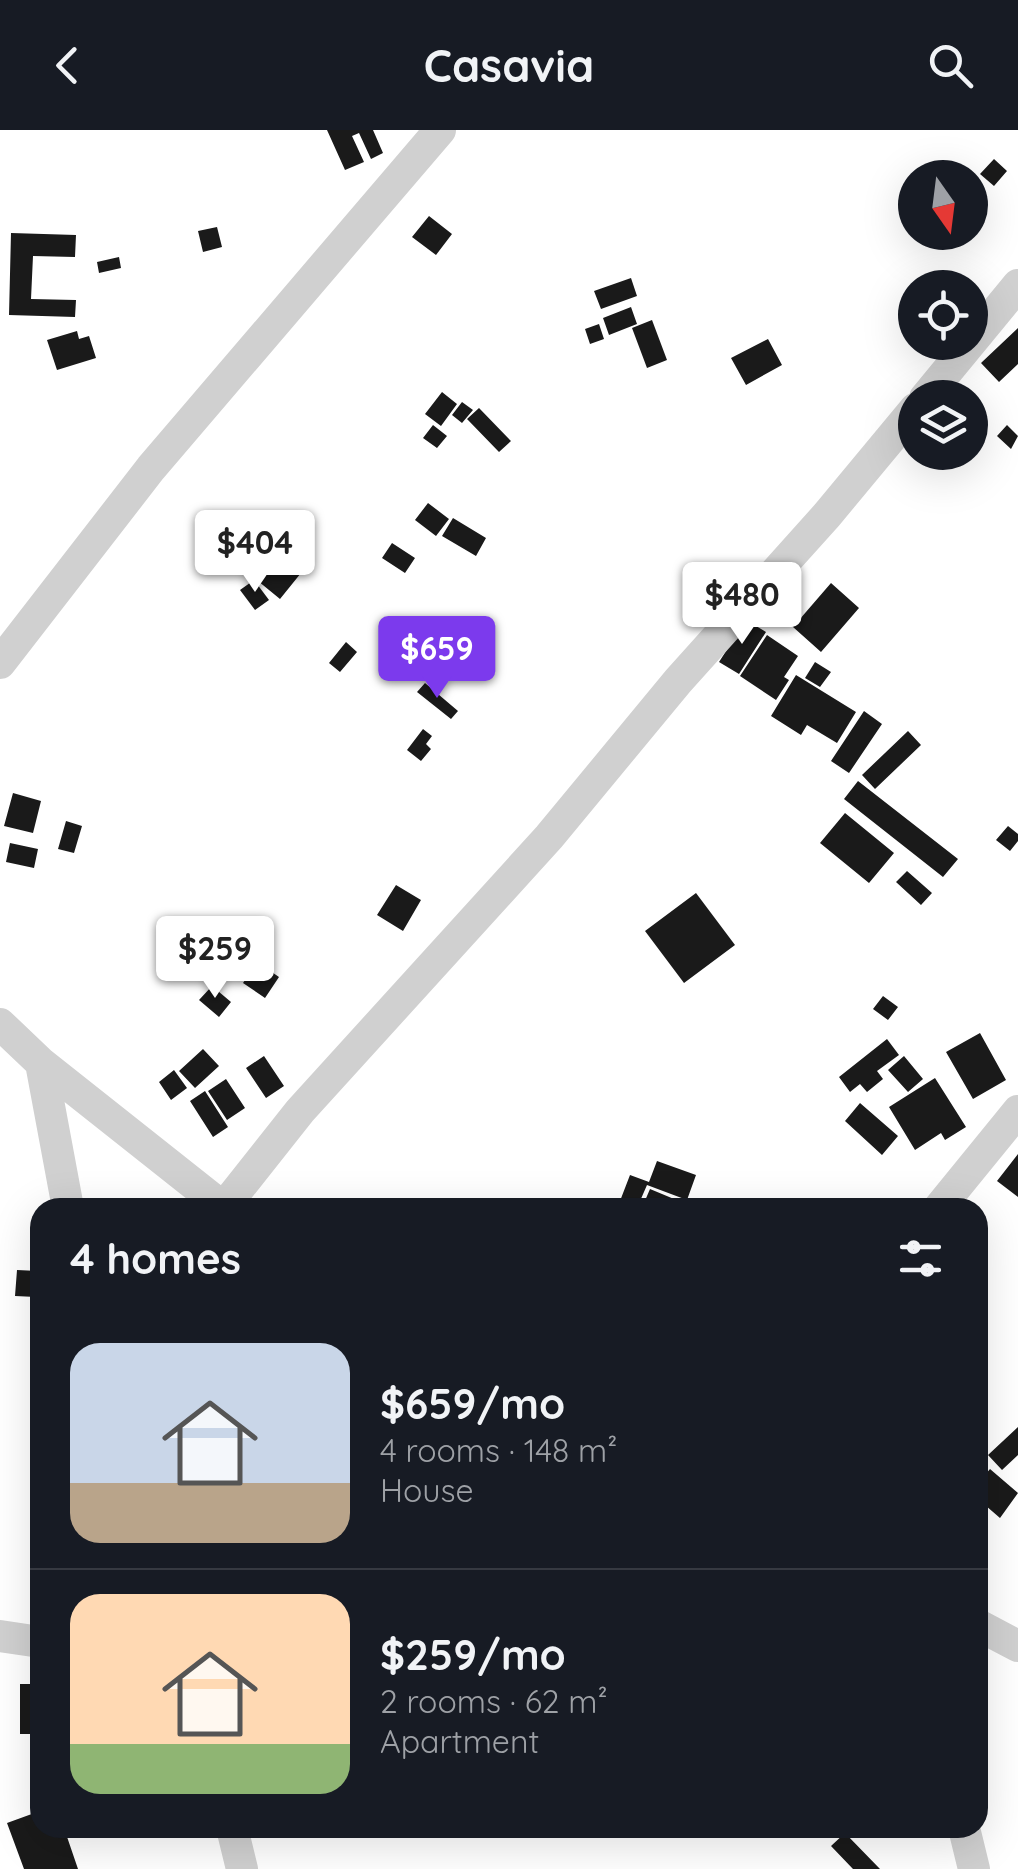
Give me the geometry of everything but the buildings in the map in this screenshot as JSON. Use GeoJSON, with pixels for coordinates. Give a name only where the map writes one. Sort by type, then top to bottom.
{"type":"FeatureCollection","features":[{"type":"Feature","properties":{"kind":"street"},"geometry":{"type":"LineString","coordinates":[[0,663],[151,468],[440,130]]}},
{"type":"Feature","properties":{"kind":"street"},"geometry":{"type":"LineString","coordinates":[[940,380],[1018,285]]}},
{"type":"Feature","properties":{"kind":"street"},"geometry":{"type":"LineString","coordinates":[[231,1198],[300,1111],[549,837],[678,681],[898,429]]}},
{"type":"Feature","properties":{"kind":"street"},"geometry":{"type":"LineString","coordinates":[[0,1024],[40,1062],[213,1198]]}},
{"type":"Feature","properties":{"kind":"street"},"geometry":{"type":"LineString","coordinates":[[40,1062],[66,1198]]}},
{"type":"Feature","properties":{"kind":"street"},"geometry":{"type":"LineString","coordinates":[[947,1198],[1018,1111]]}},
{"type":"Feature","properties":{"kind":"street"},"geometry":{"type":"LineString","coordinates":[[988,1630],[1018,1646]]}},
{"type":"Feature","properties":{"kind":"street"},"geometry":{"type":"LineString","coordinates":[[0,1636],[30,1640]]}},
{"type":"Feature","properties":{"kind":"street"},"geometry":{"type":"LineString","coordinates":[[234,1838],[242,1869]]}},
{"type":"Feature","properties":{"kind":"street"},"geometry":{"type":"LineString","coordinates":[[966,1838],[974,1869]]}}]}
